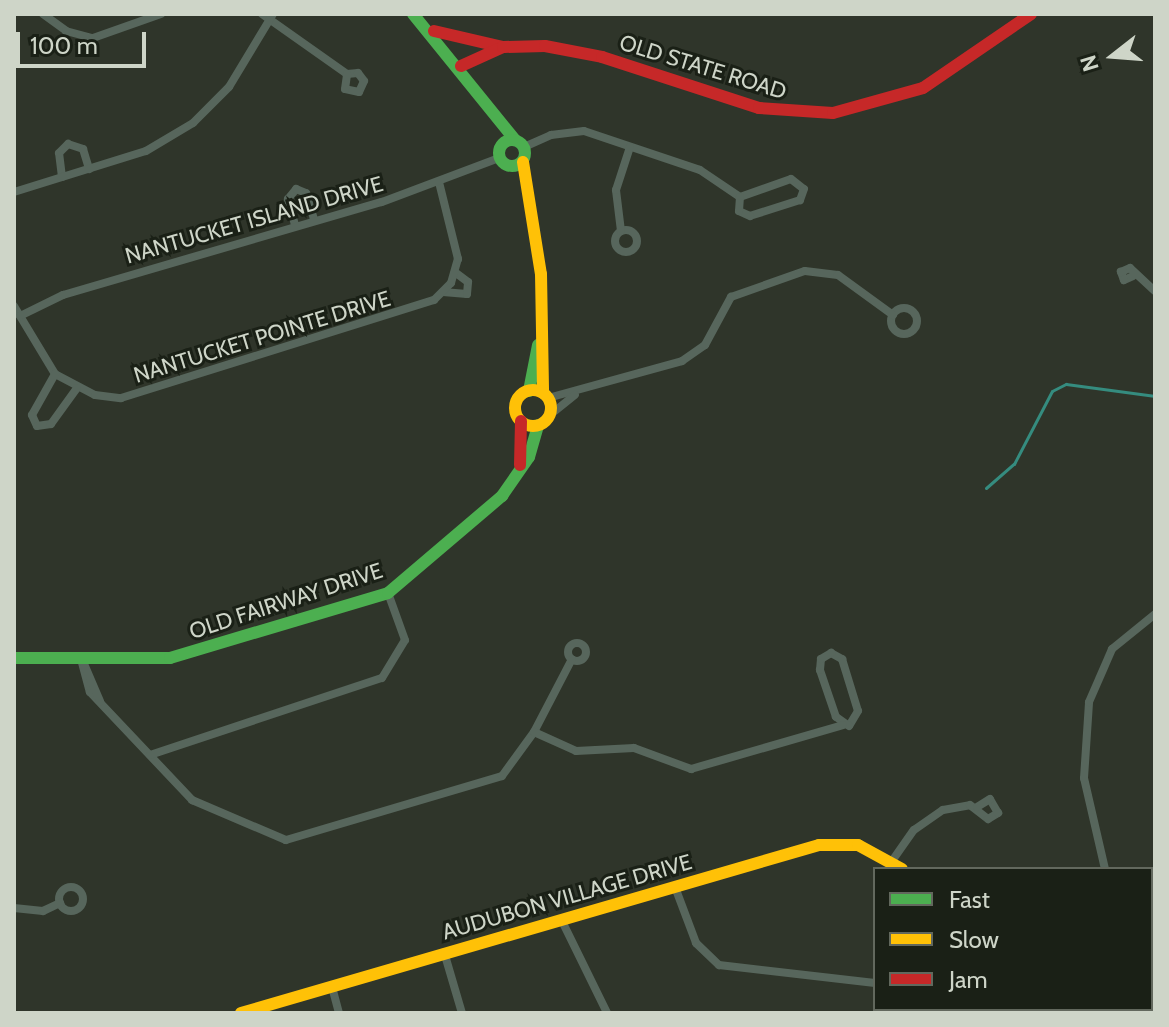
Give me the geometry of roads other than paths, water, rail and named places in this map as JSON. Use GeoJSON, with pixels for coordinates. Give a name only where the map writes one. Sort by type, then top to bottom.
{"type":"FeatureCollection","features":[{"type":"Feature","properties":{"kind":"street"},"geometry":{"type":"LineString","coordinates":[[43,14],[66,31],[93,38],[161,14]]}},
{"type":"Feature","properties":{"kind":"street"},"geometry":{"type":"LineString","coordinates":[[413,14],[431,29],[461,66],[495,120],[520,144],[525,191],[541,274],[538,345],[540,394],[550,415]]}},
{"type":"Feature","properties":{"kind":"street","name":"OLD STATE ROAD"},"geometry":{"type":"LineString","coordinates":[[461,66],[503,47],[573,50],[759,108],[833,113],[923,88],[1031,14]]}},
{"type":"Feature","properties":{"kind":"street"},"geometry":{"type":"LineString","coordinates":[[14,192],[146,151],[193,123],[229,87],[268,16],[347,74]]}},
{"type":"Feature","properties":{"kind":"street"},"geometry":{"type":"LineString","coordinates":[[431,29],[471,44],[503,47]]}},
{"type":"Feature","properties":{"kind":"street"},"geometry":{"type":"LineString","coordinates":[[495,120],[503,157],[525,191]]}},
{"type":"Feature","properties":{"kind":"street"},"geometry":{"type":"LineString","coordinates":[[503,157],[520,144],[573,130],[700,170],[740,197]]}},
{"type":"Feature","properties":{"kind":"street"},"geometry":{"type":"LineString","coordinates":[[62,177],[59,153],[68,144],[83,149],[89,169]]}},
{"type":"Feature","properties":{"kind":"street"},"geometry":{"type":"LineString","coordinates":[[621,231],[616,190],[630,147]]}},
{"type":"Feature","properties":{"kind":"street"},"geometry":{"type":"LineString","coordinates":[[503,157],[523,162]]}},
{"type":"Feature","properties":{"kind":"street","name":"NANTUCKET ISLAND DRIVE"},"geometry":{"type":"LineString","coordinates":[[20,316],[63,295],[439,182],[503,157]]}},
{"type":"Feature","properties":{"kind":"street"},"geometry":{"type":"LineString","coordinates":[[791,179],[804,189],[800,200],[754,216],[739,211],[740,197],[791,179]]}},
{"type":"Feature","properties":{"kind":"street"},"geometry":{"type":"LineString","coordinates":[[439,182],[456,244],[456,273],[468,282],[467,294],[443,292]]}},
{"type":"Feature","properties":{"kind":"street"},"geometry":{"type":"LineString","coordinates":[[295,225],[288,199],[296,189],[306,193],[314,219]]}},
{"type":"Feature","properties":{"kind":"street"},"geometry":{"type":"LineString","coordinates":[[520,465],[521,421],[516,403],[540,394],[575,395],[682,361],[705,345],[731,297],[805,271],[838,275],[893,315]]}},
{"type":"Feature","properties":{"kind":"street","name":"NANTUCKET POINTE DRIVE"},"geometry":{"type":"LineString","coordinates":[[14,306],[55,374],[77,388],[121,398],[423,307],[443,292],[456,273]]}},
{"type":"Feature","properties":{"kind":"street"},"geometry":{"type":"LineString","coordinates":[[1133,276],[1155,291]]}},
{"type":"Feature","properties":{"kind":"street"},"geometry":{"type":"LineString","coordinates":[[55,374],[33,412],[37,426],[51,424],[77,388]]}},
{"type":"Feature","properties":{"kind":"street"},"geometry":{"type":"LineString","coordinates":[[521,421],[538,425],[575,395]]}},
{"type":"Feature","properties":{"kind":"street","name":"OLD FAIRWAY DRIVE"},"geometry":{"type":"LineString","coordinates":[[14,658],[170,658],[388,593],[502,496],[538,425]]}},
{"type":"Feature","properties":{"kind":"street"},"geometry":{"type":"LineString","coordinates":[[150,755],[382,678],[405,640],[388,593]]}},
{"type":"Feature","properties":{"kind":"street"},"geometry":{"type":"LineString","coordinates":[[1104,867],[1088,803],[1083,734],[1112,649],[1155,614]]}},
{"type":"Feature","properties":{"kind":"street"},"geometry":{"type":"LineString","coordinates":[[534,732],[576,751],[634,748],[691,769],[853,724],[858,711],[842,659],[831,653],[820,667],[843,725]]}},
{"type":"Feature","properties":{"kind":"street"},"geometry":{"type":"LineString","coordinates":[[81,659],[90,692],[192,800],[286,840],[486,784],[510,769],[534,732],[572,659]]}},
{"type":"Feature","properties":{"kind":"street"},"geometry":{"type":"LineString","coordinates":[[897,865],[931,816],[977,807]]}},
{"type":"Feature","properties":{"kind":"street","name":"AUDUBON VILLAGE DRIVE"},"geometry":{"type":"LineString","coordinates":[[241,1013],[819,845],[858,845],[897,865]]}},
{"type":"Feature","properties":{"kind":"street"},"geometry":{"type":"LineString","coordinates":[[675,887],[696,943],[719,965],[873,983]]}},
{"type":"Feature","properties":{"kind":"street"},"geometry":{"type":"LineString","coordinates":[[14,908],[43,911],[60,903]]}},
{"type":"Feature","properties":{"kind":"street"},"geometry":{"type":"LineString","coordinates":[[562,921],[607,1013]]}},
{"type":"Feature","properties":{"kind":"street"},"geometry":{"type":"LineString","coordinates":[[444,952],[462,1013]]}},
{"type":"Feature","properties":{"kind":"street"},"geometry":{"type":"LineString","coordinates":[[332,987],[339,1013]]}},
{"type":"Feature","properties":{"kind":"waterway"},"geometry":{"type":"LineString","coordinates":[[986,488],[1014,464],[1052,391],[1066,384],[1155,396]]}}]}
